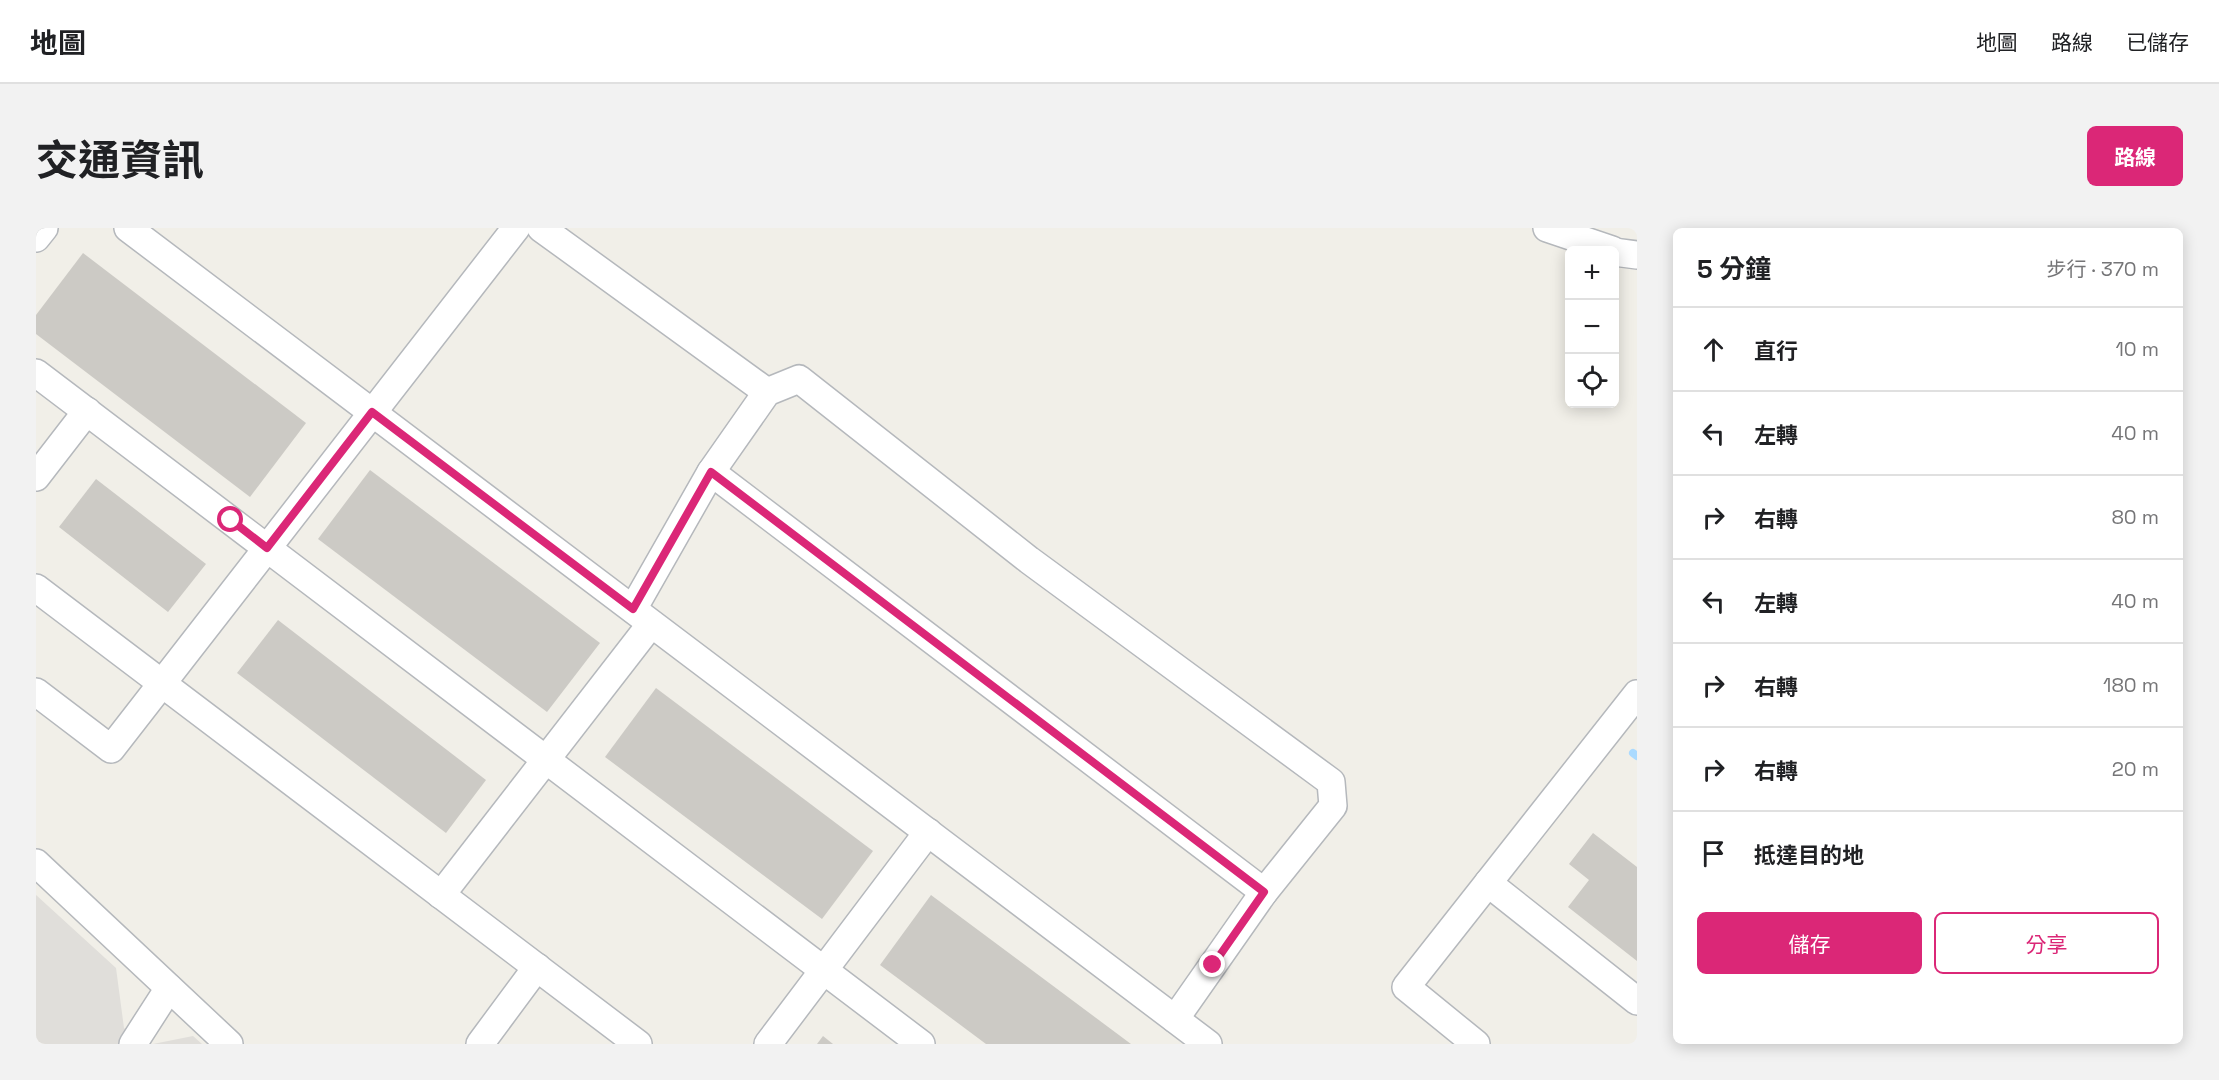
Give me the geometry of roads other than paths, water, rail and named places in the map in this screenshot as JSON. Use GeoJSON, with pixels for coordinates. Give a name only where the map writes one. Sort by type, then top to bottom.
{"type":"FeatureCollection","features":[{"type":"Feature","properties":{"kind":"street"},"geometry":{"type":"LineString","coordinates":[[36,238],[45,228]]}},
{"type":"Feature","properties":{"kind":"street"},"geometry":{"type":"LineString","coordinates":[[128,228],[1208,1044]]}},
{"type":"Feature","properties":{"kind":"street"},"geometry":{"type":"LineString","coordinates":[[36,692],[111,749],[516,228]]}},
{"type":"Feature","properties":{"kind":"street"},"geometry":{"type":"LineString","coordinates":[[541,228],[767,392]]}},
{"type":"Feature","properties":{"kind":"street"},"geometry":{"type":"LineString","coordinates":[[1547,228],[1624,255]]}},
{"type":"Feature","properties":{"kind":"street"},"geometry":{"type":"LineString","coordinates":[[36,373],[921,1044]]}},
{"type":"Feature","properties":{"kind":"street"},"geometry":{"type":"LineString","coordinates":[[441,895],[546,759],[642,617],[711,472],[767,392],[799,380],[1029,560],[1331,782],[1334,807],[1264,892],[1175,1019]]}},
{"type":"Feature","properties":{"kind":"street"},"geometry":{"type":"LineString","coordinates":[[36,477],[87,411]]}},
{"type":"Feature","properties":{"kind":"street"},"geometry":{"type":"LineString","coordinates":[[711,472],[1264,892]]}},
{"type":"Feature","properties":{"kind":"street"},"geometry":{"type":"LineString","coordinates":[[36,588],[638,1044]]}},
{"type":"Feature","properties":{"kind":"street"},"geometry":{"type":"LineString","coordinates":[[1476,1044],[1406,987],[1637,694]]}},
{"type":"Feature","properties":{"kind":"street"},"geometry":{"type":"LineString","coordinates":[[768,1044],[928,832]]}},
{"type":"Feature","properties":{"kind":"street"},"geometry":{"type":"LineString","coordinates":[[36,863],[229,1044]]}},
{"type":"Feature","properties":{"kind":"street"},"geometry":{"type":"LineString","coordinates":[[1488,884],[1637,1001]]}},
{"type":"Feature","properties":{"kind":"street"},"geometry":{"type":"LineString","coordinates":[[480,1044],[537,967]]}},
{"type":"Feature","properties":{"kind":"street"},"geometry":{"type":"LineString","coordinates":[[133,1044],[169,988]]}},
{"type":"Feature","properties":{"kind":"waterway"},"geometry":{"type":"LineString","coordinates":[[1633,753],[1637,756]]}}]}
